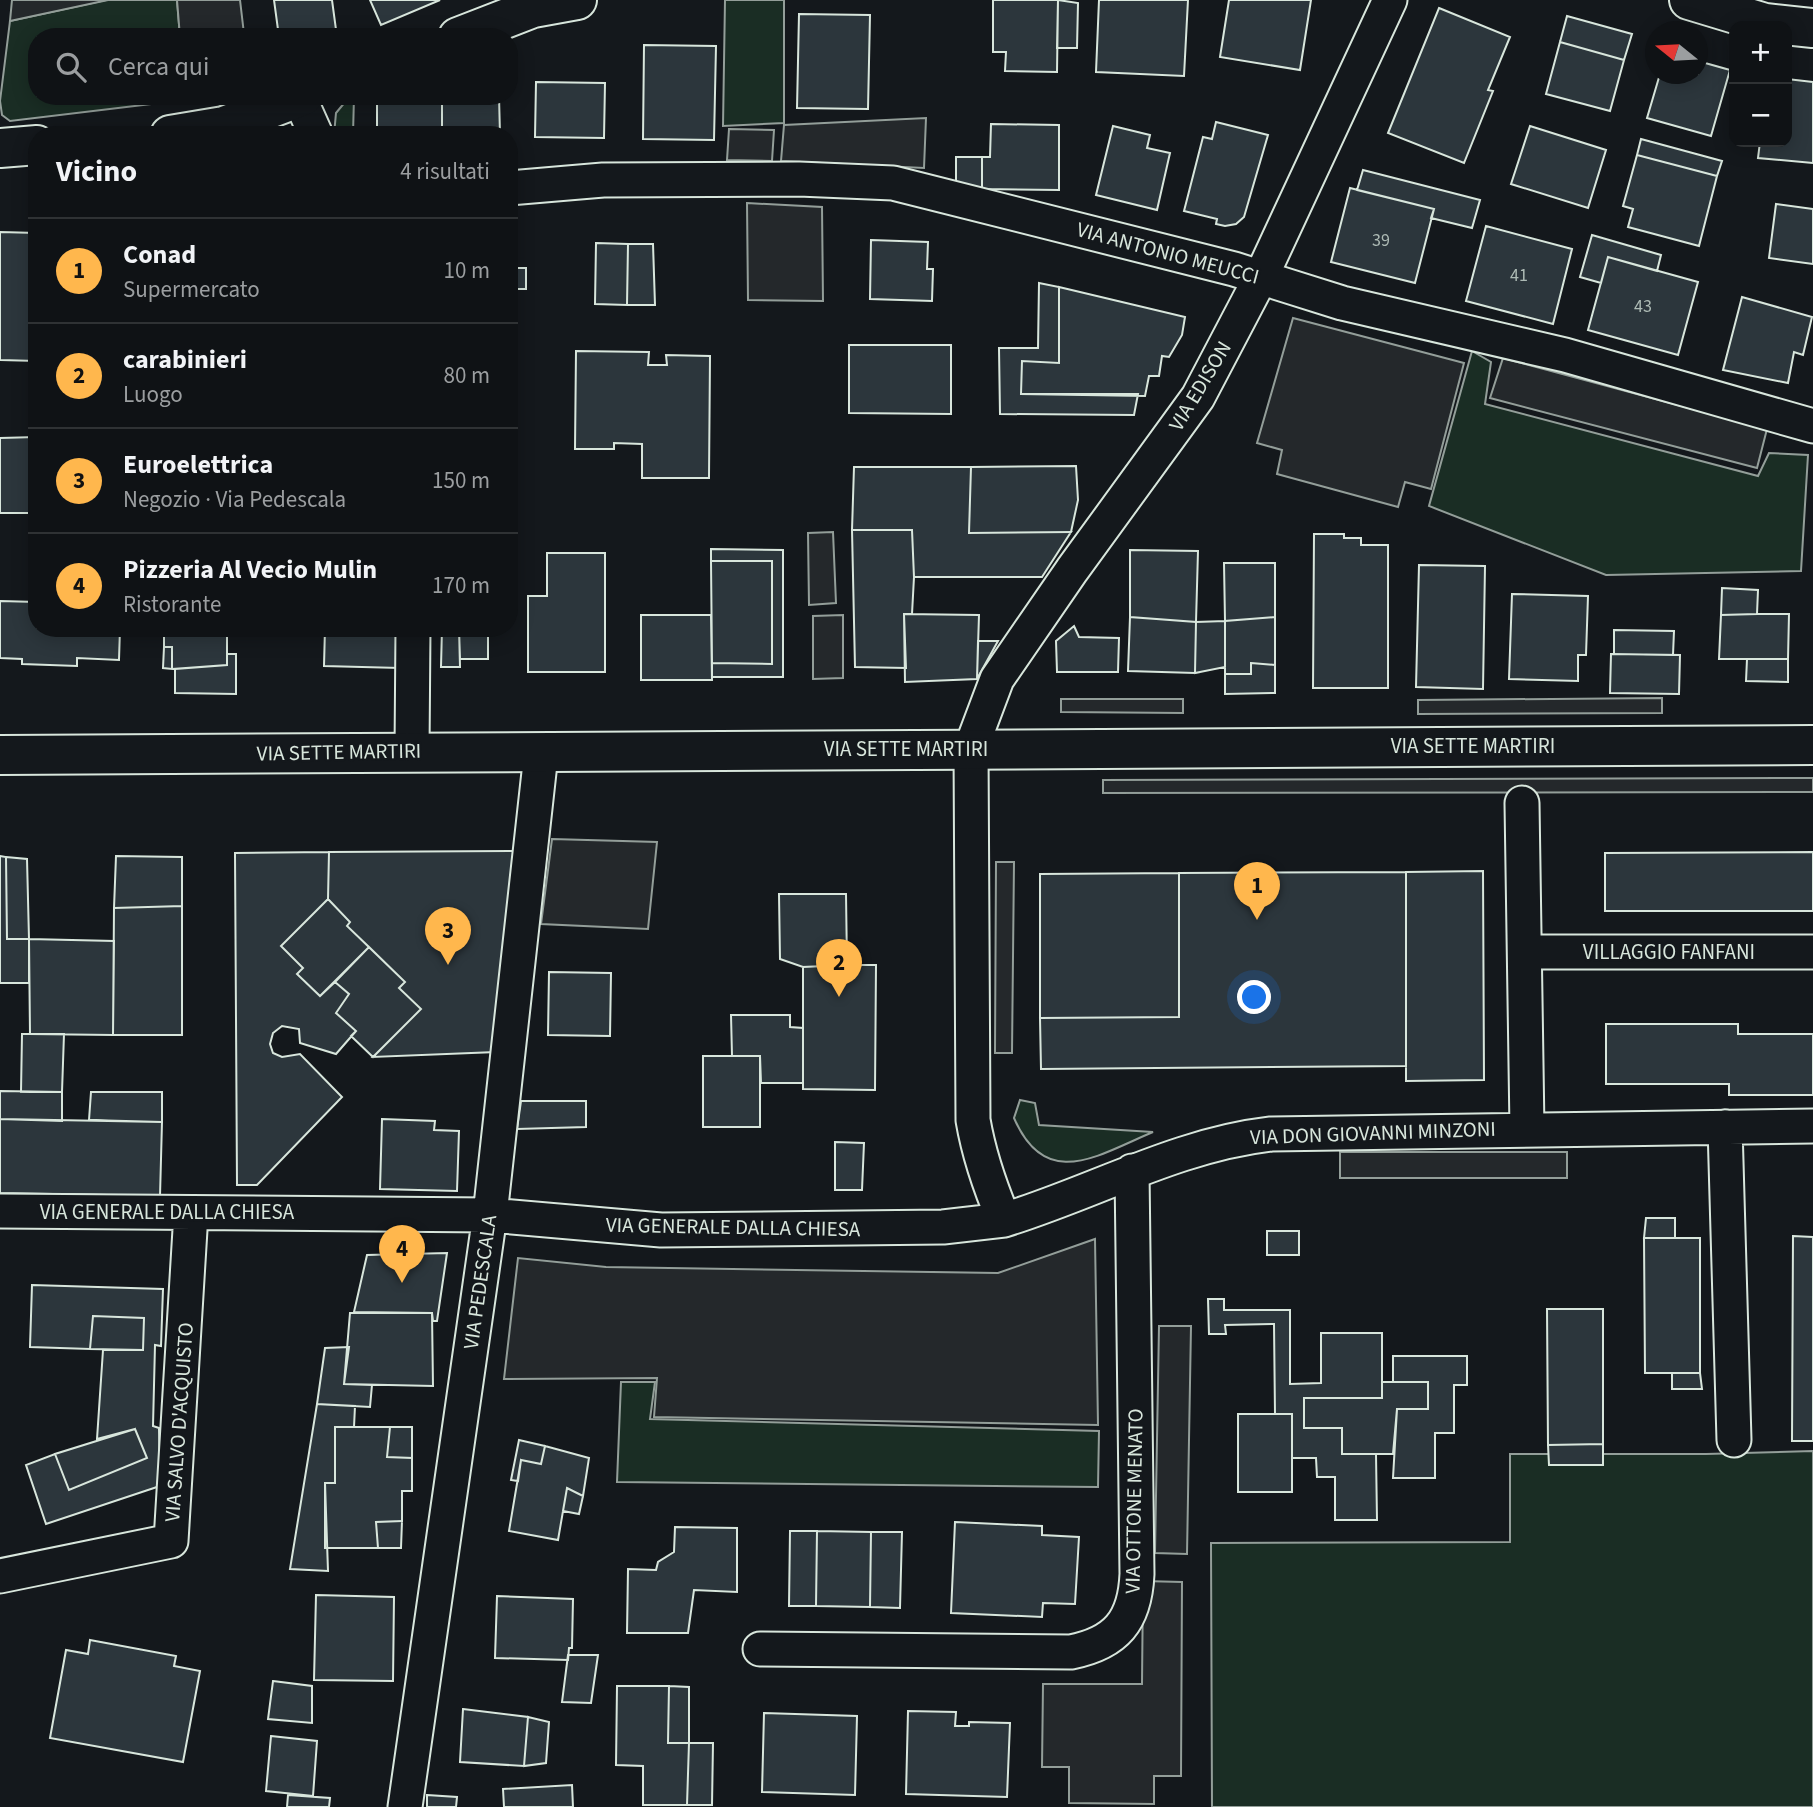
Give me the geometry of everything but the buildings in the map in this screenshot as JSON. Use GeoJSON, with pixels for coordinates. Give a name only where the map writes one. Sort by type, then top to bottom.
{"type":"FeatureCollection","features":[{"type":"Feature","properties":{"kind":"main road"},"geometry":{"type":"LineString","coordinates":[[481,28],[533,8],[577,0]]}},
{"type":"Feature","properties":{"kind":"main road"},"geometry":{"type":"LineString","coordinates":[[1689,0],[1765,23],[1813,28]]}},
{"type":"Feature","properties":{"kind":"main road"},"geometry":{"type":"LineString","coordinates":[[240,126],[284,105]]}},
{"type":"Feature","properties":{"kind":"main road"},"geometry":{"type":"LineString","coordinates":[[0,148],[28,146]]}},
{"type":"Feature","properties":{"kind":"main road","name":"VIA SETTE MARTIRI"},"geometry":{"type":"LineString","coordinates":[[0,755],[150,757],[412,751],[541,754],[971,748],[1813,745]]}},
{"type":"Feature","properties":{"kind":"street","name":"VIA EDISON"},"geometry":{"type":"LineString","coordinates":[[971,748],[998,679],[1072,570],[1198,397],[1261,277],[1390,0]]}},
{"type":"Feature","properties":{"kind":"street"},"geometry":{"type":"LineString","coordinates":[[304,105],[312,126]]}},
{"type":"Feature","properties":{"kind":"street","name":"VIA ANTONIO MEUCCI"},"geometry":{"type":"LineString","coordinates":[[518,187],[603,180],[799,179],[893,183],[1261,277],[1342,303],[1565,355],[1813,426]]}},
{"type":"Feature","properties":{"kind":"street"},"geometry":{"type":"LineString","coordinates":[[412,751],[413,637]]}},
{"type":"Feature","properties":{"kind":"street"},"geometry":{"type":"LineString","coordinates":[[971,748],[972,1119],[979,1155],[1004,1220]]}},
{"type":"Feature","properties":{"kind":"street","name":"VIA PEDESCALA"},"geometry":{"type":"LineString","coordinates":[[405,1807],[489,1215],[541,754]]}},
{"type":"Feature","properties":{"kind":"street"},"geometry":{"type":"LineString","coordinates":[[1522,803],[1527,1129]]}},
{"type":"Feature","properties":{"kind":"street","name":"VILLAGGIO FANFANI"},"geometry":{"type":"LineString","coordinates":[[1525,952],[1813,952]]}},
{"type":"Feature","properties":{"kind":"street","name":"VIA DON GIOVANNI MINZONI"},"geometry":{"type":"LineString","coordinates":[[1004,1220],[1044,1208],[1198,1147],[1271,1134],[1813,1126]]}},
{"type":"Feature","properties":{"kind":"street"},"geometry":{"type":"LineString","coordinates":[[1725,1127],[1734,1440]]}},
{"type":"Feature","properties":{"kind":"street","name":"VIA OTTONE MENATO"},"geometry":{"type":"LineString","coordinates":[[760,1649],[1071,1652],[1108,1640],[1121,1626],[1132,1609],[1138,1574],[1132,1171]]}},
{"type":"Feature","properties":{"kind":"street","name":"VIA GENERALE DALLA CHIESA"},"geometry":{"type":"LineString","coordinates":[[0,1211],[489,1215],[661,1230],[943,1227],[1004,1220]]}},
{"type":"Feature","properties":{"kind":"street","name":"VIA SALVO D'ACQUISTO"},"geometry":{"type":"LineString","coordinates":[[0,1576],[171,1541],[191,1213]]}},
{"type":"Feature","properties":{"kind":"green space"},"geometry":{"type":"Polygon","coordinates":[[[106,0],[177,0],[179,28],[28,28],[28,105],[143,105],[10,121],[2,115],[0,101],[10,21],[106,0]]]}},
{"type":"Feature","properties":{"kind":"green space"},"geometry":{"type":"Polygon","coordinates":[[[725,0],[784,0],[784,123],[723,126],[725,0]]]}},
{"type":"Feature","properties":{"kind":"green space"},"geometry":{"type":"Polygon","coordinates":[[[343,105],[354,105],[353,126],[335,126],[336,113],[343,105]]]}},
{"type":"Feature","properties":{"kind":"green space"},"geometry":{"type":"Polygon","coordinates":[[[1472,351],[1491,362],[1485,404],[1758,476],[1769,453],[1808,455],[1801,571],[1606,575],[1429,506],[1472,351]]]}},
{"type":"Feature","properties":{"kind":"green space"},"geometry":{"type":"Polygon","coordinates":[[[1020,1100],[1035,1103],[1039,1125],[1153,1132],[1093,1157],[1058,1161],[1041,1155],[1027,1141],[1014,1118],[1020,1100]]]}},
{"type":"Feature","properties":{"kind":"green space"},"geometry":{"type":"Polygon","coordinates":[[[621,1382],[655,1382],[650,1419],[1099,1431],[1098,1487],[617,1482],[621,1382]]]}},
{"type":"Feature","properties":{"kind":"green space"},"geometry":{"type":"Polygon","coordinates":[[[1813,1451],[1813,1807],[1212,1807],[1211,1543],[1510,1542],[1510,1454],[1813,1451]]]}},
{"type":"Feature","properties":{"kind":"shaded area"},"geometry":{"type":"Polygon","coordinates":[[[12,0],[108,0],[10,21],[12,0]]]}},
{"type":"Feature","properties":{"kind":"shaded area"},"geometry":{"type":"Polygon","coordinates":[[[177,0],[240,0],[243,28],[179,28],[177,0]]]}},
{"type":"Feature","properties":{"kind":"shaded area"},"geometry":{"type":"Polygon","coordinates":[[[926,118],[924,168],[781,161],[784,125],[926,118]]]}},
{"type":"Feature","properties":{"kind":"shaded area"},"geometry":{"type":"Polygon","coordinates":[[[729,129],[774,130],[772,161],[727,160],[729,129]]]}},
{"type":"Feature","properties":{"kind":"shaded area"},"geometry":{"type":"Polygon","coordinates":[[[747,203],[822,207],[823,301],[748,300],[747,203]]]}},
{"type":"Feature","properties":{"kind":"shaded area"},"geometry":{"type":"Polygon","coordinates":[[[1293,318],[1464,363],[1431,489],[1405,482],[1398,507],[1277,474],[1282,450],[1257,443],[1293,318]]]}},
{"type":"Feature","properties":{"kind":"shaded area"},"geometry":{"type":"Polygon","coordinates":[[[1503,358],[1767,429],[1757,468],[1490,398],[1503,358]]]}},
{"type":"Feature","properties":{"kind":"shaded area"},"geometry":{"type":"Polygon","coordinates":[[[833,532],[836,603],[809,605],[808,533],[833,532]]]}},
{"type":"Feature","properties":{"kind":"shaded area"},"geometry":{"type":"Polygon","coordinates":[[[843,615],[843,678],[813,679],[813,616],[843,615]]]}},
{"type":"Feature","properties":{"kind":"shaded area"},"geometry":{"type":"Polygon","coordinates":[[[1662,698],[1662,713],[1418,714],[1418,700],[1662,698]]]}},
{"type":"Feature","properties":{"kind":"shaded area"},"geometry":{"type":"Polygon","coordinates":[[[1061,699],[1183,699],[1183,713],[1061,712],[1061,699]]]}},
{"type":"Feature","properties":{"kind":"shaded area"},"geometry":{"type":"Polygon","coordinates":[[[1813,778],[1813,792],[1103,793],[1103,780],[1813,778]]]}},
{"type":"Feature","properties":{"kind":"shaded area"},"geometry":{"type":"Polygon","coordinates":[[[552,839],[657,842],[648,929],[541,924],[552,839]]]}},
{"type":"Feature","properties":{"kind":"shaded area"},"geometry":{"type":"Polygon","coordinates":[[[996,862],[1014,862],[1012,1053],[995,1053],[996,862]]]}},
{"type":"Feature","properties":{"kind":"shaded area"},"geometry":{"type":"Polygon","coordinates":[[[1340,1152],[1567,1152],[1567,1178],[1340,1178],[1340,1152]]]}},
{"type":"Feature","properties":{"kind":"shaded area"},"geometry":{"type":"Polygon","coordinates":[[[1095,1239],[1098,1425],[654,1417],[657,1378],[504,1379],[518,1258],[606,1267],[998,1273],[1095,1239]]]}},
{"type":"Feature","properties":{"kind":"shaded area"},"geometry":{"type":"Polygon","coordinates":[[[1159,1326],[1191,1326],[1187,1554],[1155,1553],[1159,1326]]]}},
{"type":"Feature","properties":{"kind":"shaded area"},"geometry":{"type":"Polygon","coordinates":[[[1143,1581],[1182,1582],[1181,1776],[1154,1776],[1154,1804],[1069,1803],[1069,1767],[1042,1767],[1043,1684],[1142,1684],[1143,1581]]]}},
{"type":"Feature","properties":{"kind":"place","name":"Conad"},"geometry":{"type":"Point","coordinates":[1257,920]}},
{"type":"Feature","properties":{"kind":"place","name":"Euroelettrica"},"geometry":{"type":"Point","coordinates":[448,965]}},
{"type":"Feature","properties":{"kind":"place","name":"carabinieri"},"geometry":{"type":"Point","coordinates":[839,997]}},
{"type":"Feature","properties":{"kind":"place","name":"Pizzeria Al Vecio Mulin"},"geometry":{"type":"Point","coordinates":[402,1283]}}]}
